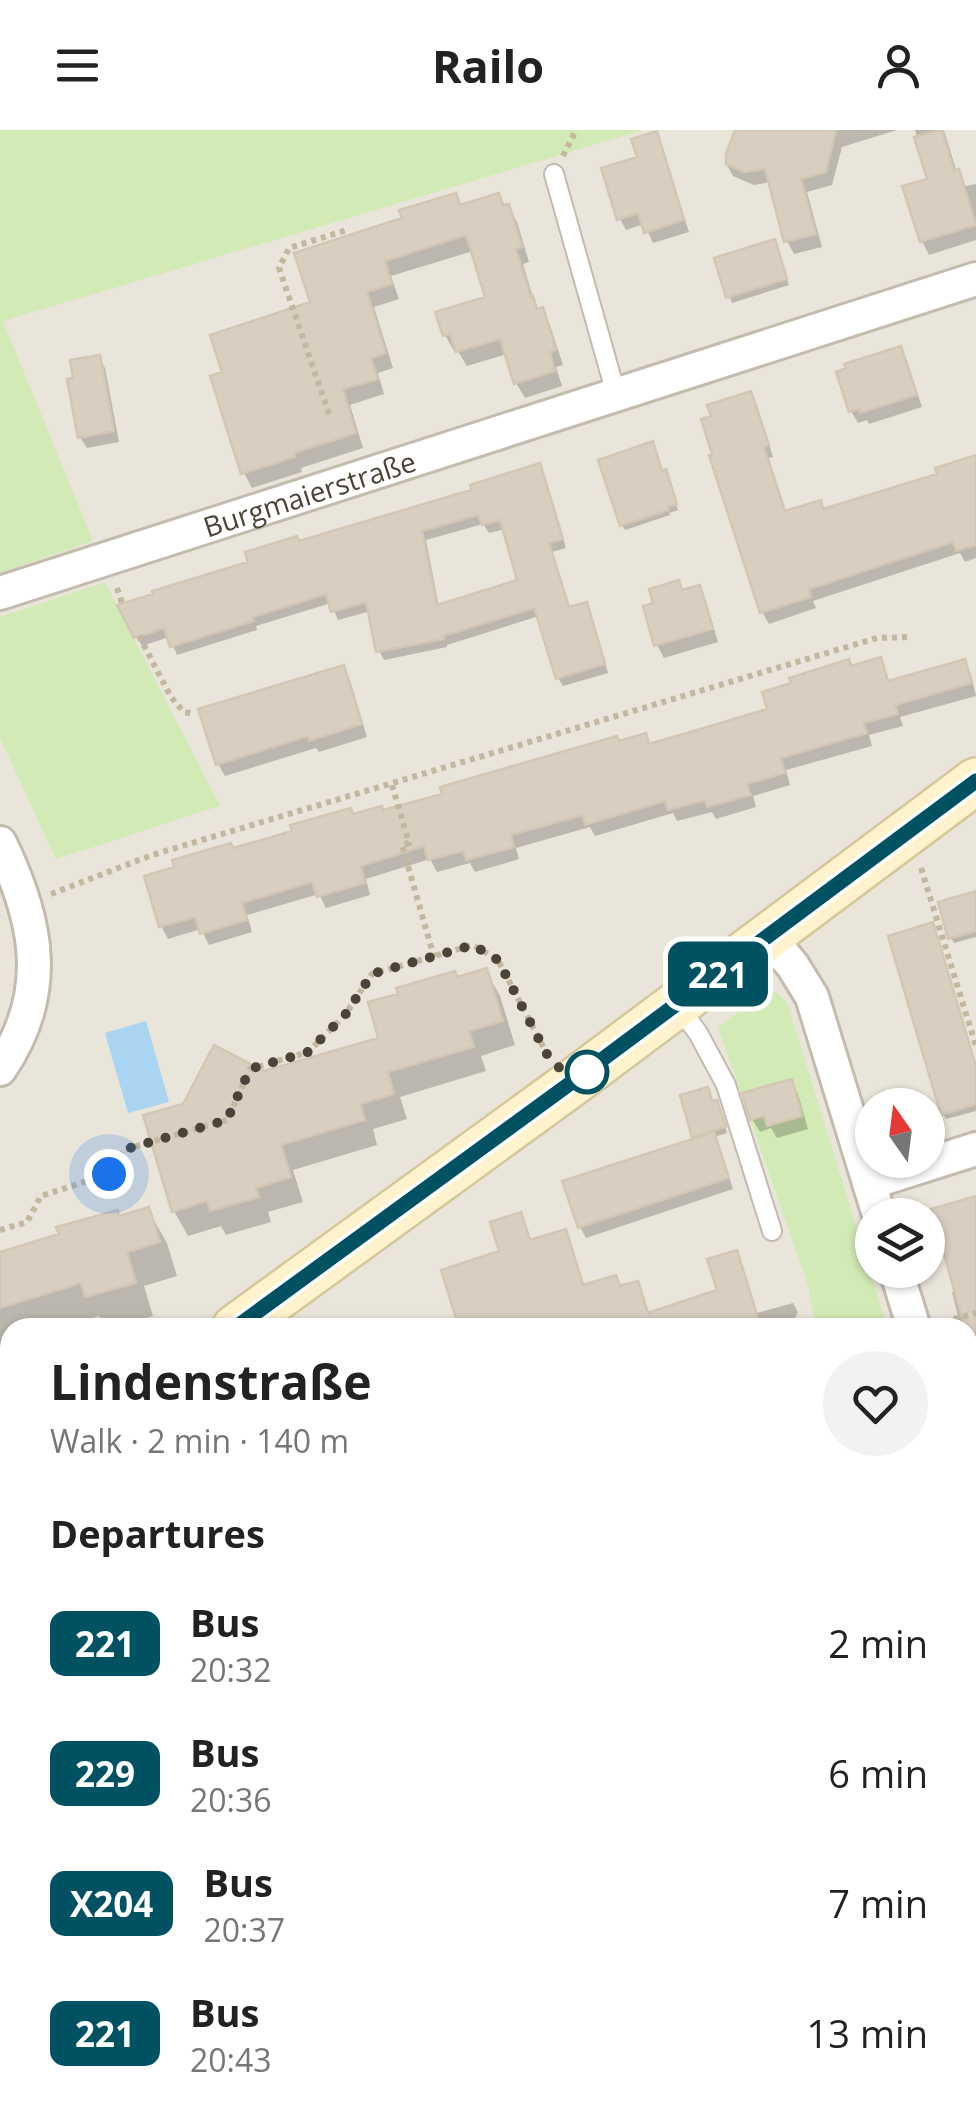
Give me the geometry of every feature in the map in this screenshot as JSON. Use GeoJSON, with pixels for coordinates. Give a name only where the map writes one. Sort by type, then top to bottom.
{"type":"FeatureCollection","features":[{"type":"Feature","properties":{"kind":"main road"},"geometry":{"type":"LineString","coordinates":[[249,1318],[976,781]]}},
{"type":"Feature","properties":{"kind":"street","name":"Burgmaierstraße"},"geometry":{"type":"LineString","coordinates":[[0,593],[976,279]]}},
{"type":"Feature","properties":{"kind":"street"},"geometry":{"type":"LineString","coordinates":[[0,843],[25,905],[34,946],[33,999],[14,1048],[0,1068]]}},
{"type":"Feature","properties":{"kind":"street"},"geometry":{"type":"LineString","coordinates":[[768,936],[812,998],[873,1198]]}},
{"type":"Feature","properties":{"kind":"street"},"geometry":{"type":"LineString","coordinates":[[868,1183],[976,1150]]}},
{"type":"Feature","properties":{"kind":"street"},"geometry":{"type":"LineString","coordinates":[[906,1288],[924,1318]]}},
{"type":"Feature","properties":{"kind":"lane"},"geometry":{"type":"LineString","coordinates":[[554,174],[616,394]]}},
{"type":"Feature","properties":{"kind":"lane"},"geometry":{"type":"LineString","coordinates":[[677,1005],[698,1033],[726,1085],[772,1232]]}},
{"type":"Feature","properties":{"kind":"path"},"geometry":{"type":"LineString","coordinates":[[329,414],[279,268],[289,248],[347,230]]}},
{"type":"Feature","properties":{"kind":"path"},"geometry":{"type":"LineString","coordinates":[[139,636],[171,697],[184,712],[194,714]]}},
{"type":"Feature","properties":{"kind":"path"},"geometry":{"type":"LineString","coordinates":[[25,905],[152,856],[877,638],[911,637]]}},
{"type":"Feature","properties":{"kind":"path"},"geometry":{"type":"LineString","coordinates":[[392,785],[409,843],[402,845],[434,956]]}},
{"type":"Feature","properties":{"kind":"path"},"geometry":{"type":"LineString","coordinates":[[921,867],[976,1046]]}},
{"type":"Feature","properties":{"kind":"path"},"geometry":{"type":"LineString","coordinates":[[0,1230],[27,1222],[41,1196],[109,1174],[123,1150],[227,1120],[250,1069],[308,1052],[345,1015],[372,974],[473,945],[498,960],[546,1053],[572,1082]]}},
{"type":"Feature","properties":{"kind":"shaded area"},"geometry":{"type":"Polygon","coordinates":[[[644,130],[976,130],[976,1318],[0,1318],[0,321],[644,130]]]}},
{"type":"Feature","properties":{"kind":"green space"},"geometry":{"type":"Polygon","coordinates":[[[0,130],[644,130],[3,321],[93,541],[0,573],[0,130]]]}},
{"type":"Feature","properties":{"kind":"green space"},"geometry":{"type":"Polygon","coordinates":[[[105,582],[220,806],[56,859],[0,738],[0,617],[105,582]]]}},
{"type":"Feature","properties":{"kind":"green space"},"geometry":{"type":"Polygon","coordinates":[[[776,992],[787,1002],[855,1223],[855,1288],[875,1288],[884,1318],[814,1318],[808,1285],[718,1027],[765,993],[776,992]]]}},
{"type":"Feature","properties":{"kind":"water"},"geometry":{"type":"Polygon","coordinates":[[[146,1021],[169,1102],[128,1113],[105,1033],[146,1021]]]}},
{"type":"Feature","properties":{"kind":"building"},"geometry":{"type":"Polygon","coordinates":[[[735,130],[836,130],[826,172],[801,179],[816,234],[784,242],[765,169],[744,172],[726,164],[735,130]]]}},
{"type":"Feature","properties":{"kind":"building"},"geometry":{"type":"Polygon","coordinates":[[[942,130],[976,225],[920,242],[902,186],[927,179],[914,137],[942,130]]]}},
{"type":"Feature","properties":{"kind":"building"},"geometry":{"type":"Polygon","coordinates":[[[657,131],[684,220],[644,233],[638,213],[617,220],[601,168],[637,157],[631,139],[657,131]]]}},
{"type":"Feature","properties":{"kind":"building"},"geometry":{"type":"Polygon","coordinates":[[[456,193],[460,205],[499,193],[503,205],[509,204],[522,247],[516,249],[531,297],[537,309],[543,307],[556,350],[550,352],[555,371],[514,384],[500,339],[456,352],[450,334],[443,336],[435,312],[485,297],[466,235],[385,261],[392,284],[367,292],[386,353],[371,358],[378,379],[343,389],[356,433],[241,474],[210,376],[222,372],[210,335],[310,302],[294,253],[402,218],[399,210],[456,193]]]}},
{"type":"Feature","properties":{"kind":"building"},"geometry":{"type":"Polygon","coordinates":[[[775,239],[787,279],[726,298],[714,258],[775,239]]]}},
{"type":"Feature","properties":{"kind":"building"},"geometry":{"type":"Polygon","coordinates":[[[901,346],[917,395],[860,413],[859,409],[849,412],[836,372],[846,368],[844,364],[901,346]]]}},
{"type":"Feature","properties":{"kind":"building"},"geometry":{"type":"Polygon","coordinates":[[[100,355],[114,431],[78,438],[67,379],[73,378],[70,360],[100,355]]]}},
{"type":"Feature","properties":{"kind":"building"},"geometry":{"type":"Polygon","coordinates":[[[751,391],[785,511],[821,500],[823,509],[937,474],[935,468],[976,455],[976,545],[956,551],[953,542],[809,589],[811,597],[760,613],[701,419],[711,416],[707,405],[751,391]]]}},
{"type":"Feature","properties":{"kind":"building"},"geometry":{"type":"Polygon","coordinates":[[[653,441],[677,504],[620,526],[598,460],[653,441]]]}},
{"type":"Feature","properties":{"kind":"building"},"geometry":{"type":"Polygon","coordinates":[[[540,463],[563,539],[549,543],[569,607],[587,602],[605,664],[556,679],[534,608],[443,636],[444,639],[376,652],[366,602],[331,612],[326,594],[170,647],[164,628],[134,638],[117,605],[248,562],[245,552],[297,536],[299,541],[471,490],[470,485],[540,463]],[[478,515],[422,531],[437,605],[517,580],[500,520],[482,525],[478,515]]]}},
{"type":"Feature","properties":{"kind":"building"},"geometry":{"type":"Polygon","coordinates":[[[679,580],[682,590],[700,585],[713,629],[654,646],[643,606],[653,603],[649,589],[679,580]]]}},
{"type":"Feature","properties":{"kind":"building"},"geometry":{"type":"Polygon","coordinates":[[[881,657],[888,681],[965,659],[972,683],[895,705],[898,714],[864,723],[867,733],[781,758],[785,773],[747,784],[751,795],[707,807],[705,800],[668,810],[665,801],[585,825],[583,815],[511,835],[514,847],[466,860],[463,851],[428,860],[424,846],[361,866],[365,883],[317,897],[312,882],[242,903],[247,920],[200,934],[195,917],[159,927],[144,876],[174,867],[172,860],[231,843],[233,848],[262,840],[292,831],[290,825],[351,808],[353,814],[382,806],[383,810],[442,794],[440,787],[617,736],[619,741],[646,733],[649,744],[767,709],[762,692],[791,683],[789,678],[849,659],[851,666],[881,657]]]}},
{"type":"Feature","properties":{"kind":"building"},"geometry":{"type":"Polygon","coordinates":[[[344,665],[362,724],[309,741],[308,736],[216,765],[198,709],[344,665]]]}},
{"type":"Feature","properties":{"kind":"building"},"geometry":{"type":"Polygon","coordinates":[[[976,891],[976,931],[948,939],[938,902],[976,891]]]}},
{"type":"Feature","properties":{"kind":"building"},"geometry":{"type":"Polygon","coordinates":[[[933,922],[976,1066],[976,1104],[945,1114],[945,1088],[933,1088],[888,936],[933,922]]]}},
{"type":"Feature","properties":{"kind":"building"},"geometry":{"type":"Polygon","coordinates":[[[487,968],[503,1021],[469,1031],[474,1047],[388,1072],[394,1094],[360,1104],[365,1120],[281,1145],[291,1177],[256,1188],[259,1197],[210,1211],[207,1201],[172,1212],[143,1115],[183,1104],[214,1045],[264,1071],[378,1038],[368,1002],[398,994],[396,988],[455,971],[457,977],[487,968]]]}},
{"type":"Feature","properties":{"kind":"building"},"geometry":{"type":"Polygon","coordinates":[[[792,1079],[802,1116],[767,1126],[764,1116],[750,1120],[742,1093],[792,1079]]]}},
{"type":"Feature","properties":{"kind":"building"},"geometry":{"type":"Polygon","coordinates":[[[708,1087],[726,1127],[692,1137],[680,1095],[708,1087]]]}},
{"type":"Feature","properties":{"kind":"building"},"geometry":{"type":"Polygon","coordinates":[[[714,1132],[729,1178],[578,1228],[562,1181],[714,1132]]]}},
{"type":"Feature","properties":{"kind":"building"},"geometry":{"type":"Polygon","coordinates":[[[976,1196],[976,1318],[962,1318],[945,1258],[945,1205],[976,1196]]]}},
{"type":"Feature","properties":{"kind":"building"},"geometry":{"type":"Polygon","coordinates":[[[149,1207],[160,1242],[127,1252],[136,1283],[85,1297],[81,1283],[0,1308],[0,1252],[59,1234],[56,1227],[118,1210],[119,1216],[149,1207]]]}},
{"type":"Feature","properties":{"kind":"building"},"geometry":{"type":"Polygon","coordinates":[[[521,1212],[530,1240],[566,1229],[583,1285],[616,1275],[620,1286],[638,1281],[648,1313],[717,1290],[707,1259],[737,1250],[758,1318],[456,1318],[441,1270],[499,1251],[490,1222],[521,1212]]]}},
{"type":"Feature","properties":{"kind":"bus line","name":"221"},"geometry":{"type":"LineString","coordinates":[[249,1318],[976,781]]}},
{"type":"Feature","properties":{"kind":"route"},"geometry":{"type":"LineString","coordinates":[[109,1174],[123,1150],[227,1120],[250,1069],[308,1052],[345,1015],[372,974],[473,945],[498,960],[546,1053],[572,1082],[587,1072]]}}]}
